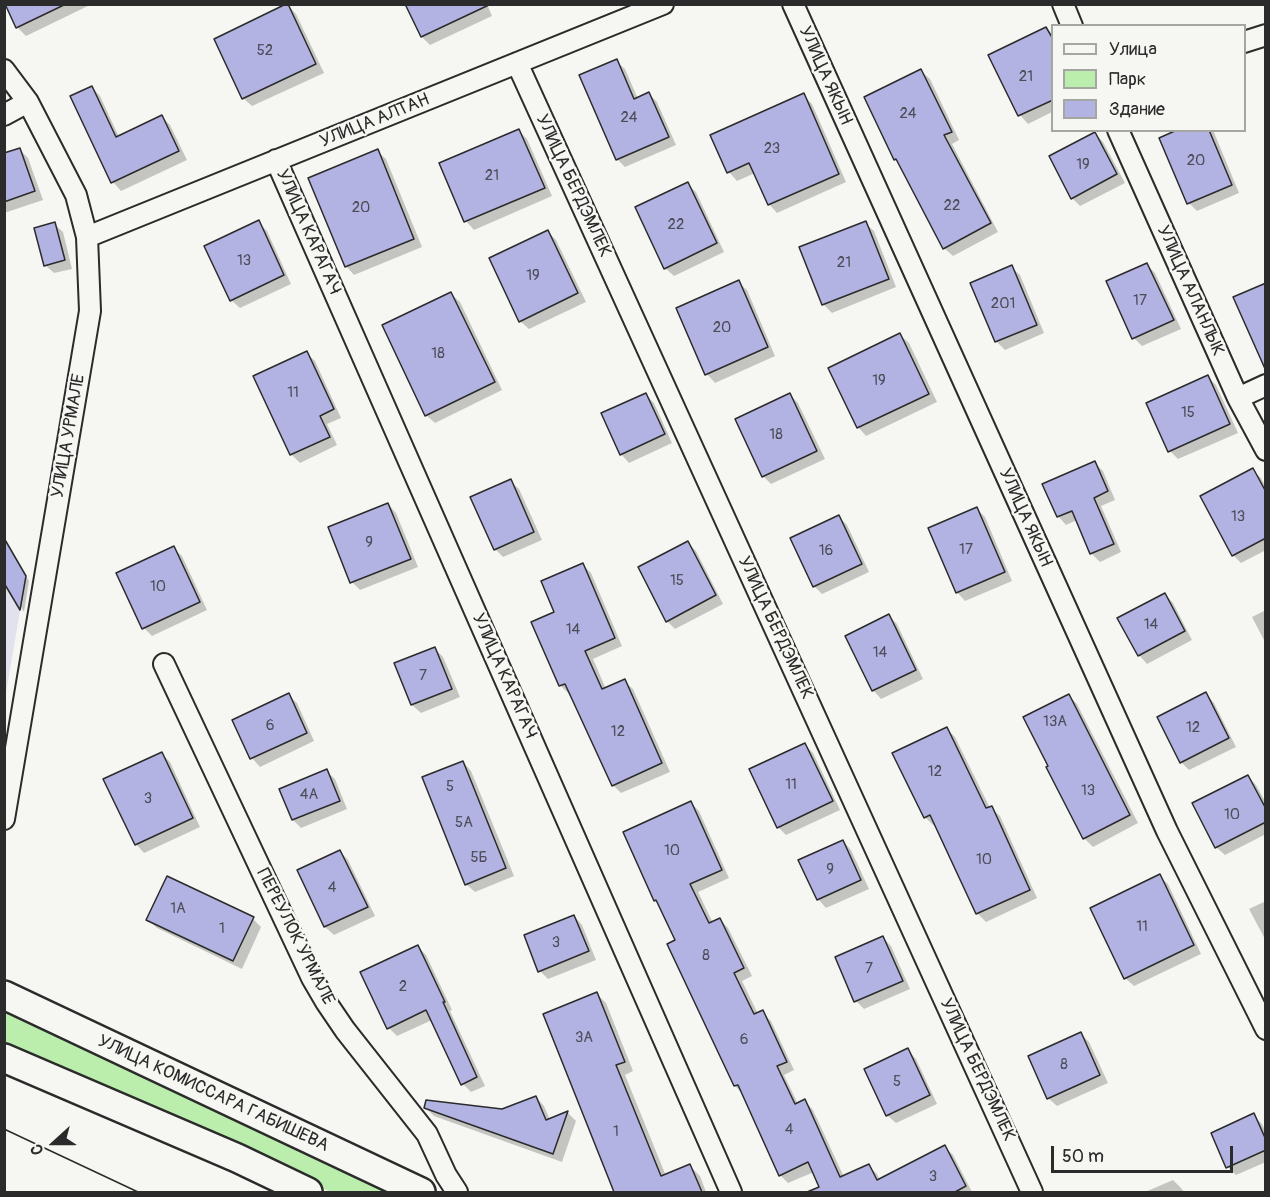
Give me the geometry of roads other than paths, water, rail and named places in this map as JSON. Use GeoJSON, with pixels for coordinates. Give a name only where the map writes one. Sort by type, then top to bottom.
{"type":"FeatureCollection","features":[{"type":"Feature","properties":{"kind":"street","name":"УЛИЦА АЛТАН"},"geometry":{"type":"LineString","coordinates":[[87,237],[663,4]]}},
{"type":"Feature","properties":{"kind":"street","name":"УЛИЦА ЯКЫН"},"geometry":{"type":"LineString","coordinates":[[793,4],[1167,831],[1266,1029]]}},
{"type":"Feature","properties":{"kind":"street"},"geometry":{"type":"LineString","coordinates":[[1063,4],[1071,24]]}},
{"type":"Feature","properties":{"kind":"street"},"geometry":{"type":"LineString","coordinates":[[1246,42],[1266,35]]}},
{"type":"Feature","properties":{"kind":"street","name":"УЛИЦА БЕРДЭМЛЕК"},"geometry":{"type":"LineString","coordinates":[[517,63],[1032,1192]]}},
{"type":"Feature","properties":{"kind":"street","name":"УЛИЦА УРМАЛЕ"},"geometry":{"type":"LineString","coordinates":[[4,70],[28,102],[76,195],[87,237],[90,311],[4,819]]}},
{"type":"Feature","properties":{"kind":"street"},"geometry":{"type":"LineString","coordinates":[[4,115],[28,102]]}},
{"type":"Feature","properties":{"kind":"street","name":"УЛИЦА АЛАНЛЫК"},"geometry":{"type":"LineString","coordinates":[[1119,132],[1238,398],[1266,450]]}},
{"type":"Feature","properties":{"kind":"street","name":"УЛИЦА КАРАГАЧ"},"geometry":{"type":"LineString","coordinates":[[276,160],[731,1192]]}},
{"type":"Feature","properties":{"kind":"street"},"geometry":{"type":"LineString","coordinates":[[1238,398],[1266,385]]}},
{"type":"Feature","properties":{"kind":"street","name":"ПЕРЕУЛОК УРМАЛЕ"},"geometry":{"type":"LineString","coordinates":[[164,664],[312,978],[345,1030],[427,1134],[446,1175],[457,1192]]}},
{"type":"Feature","properties":{"kind":"street","name":"УЛИЦА КОМИССАРА ГАБИШЕВА"},"geometry":{"type":"LineString","coordinates":[[4,995],[421,1192]]}},
{"type":"Feature","properties":{"kind":"street"},"geometry":{"type":"LineString","coordinates":[[4,1058],[237,1158],[308,1192]]}},
{"type":"Feature","properties":{"kind":"tram line"},"geometry":{"type":"LineString","coordinates":[[4,1129],[138,1192]]}}]}
